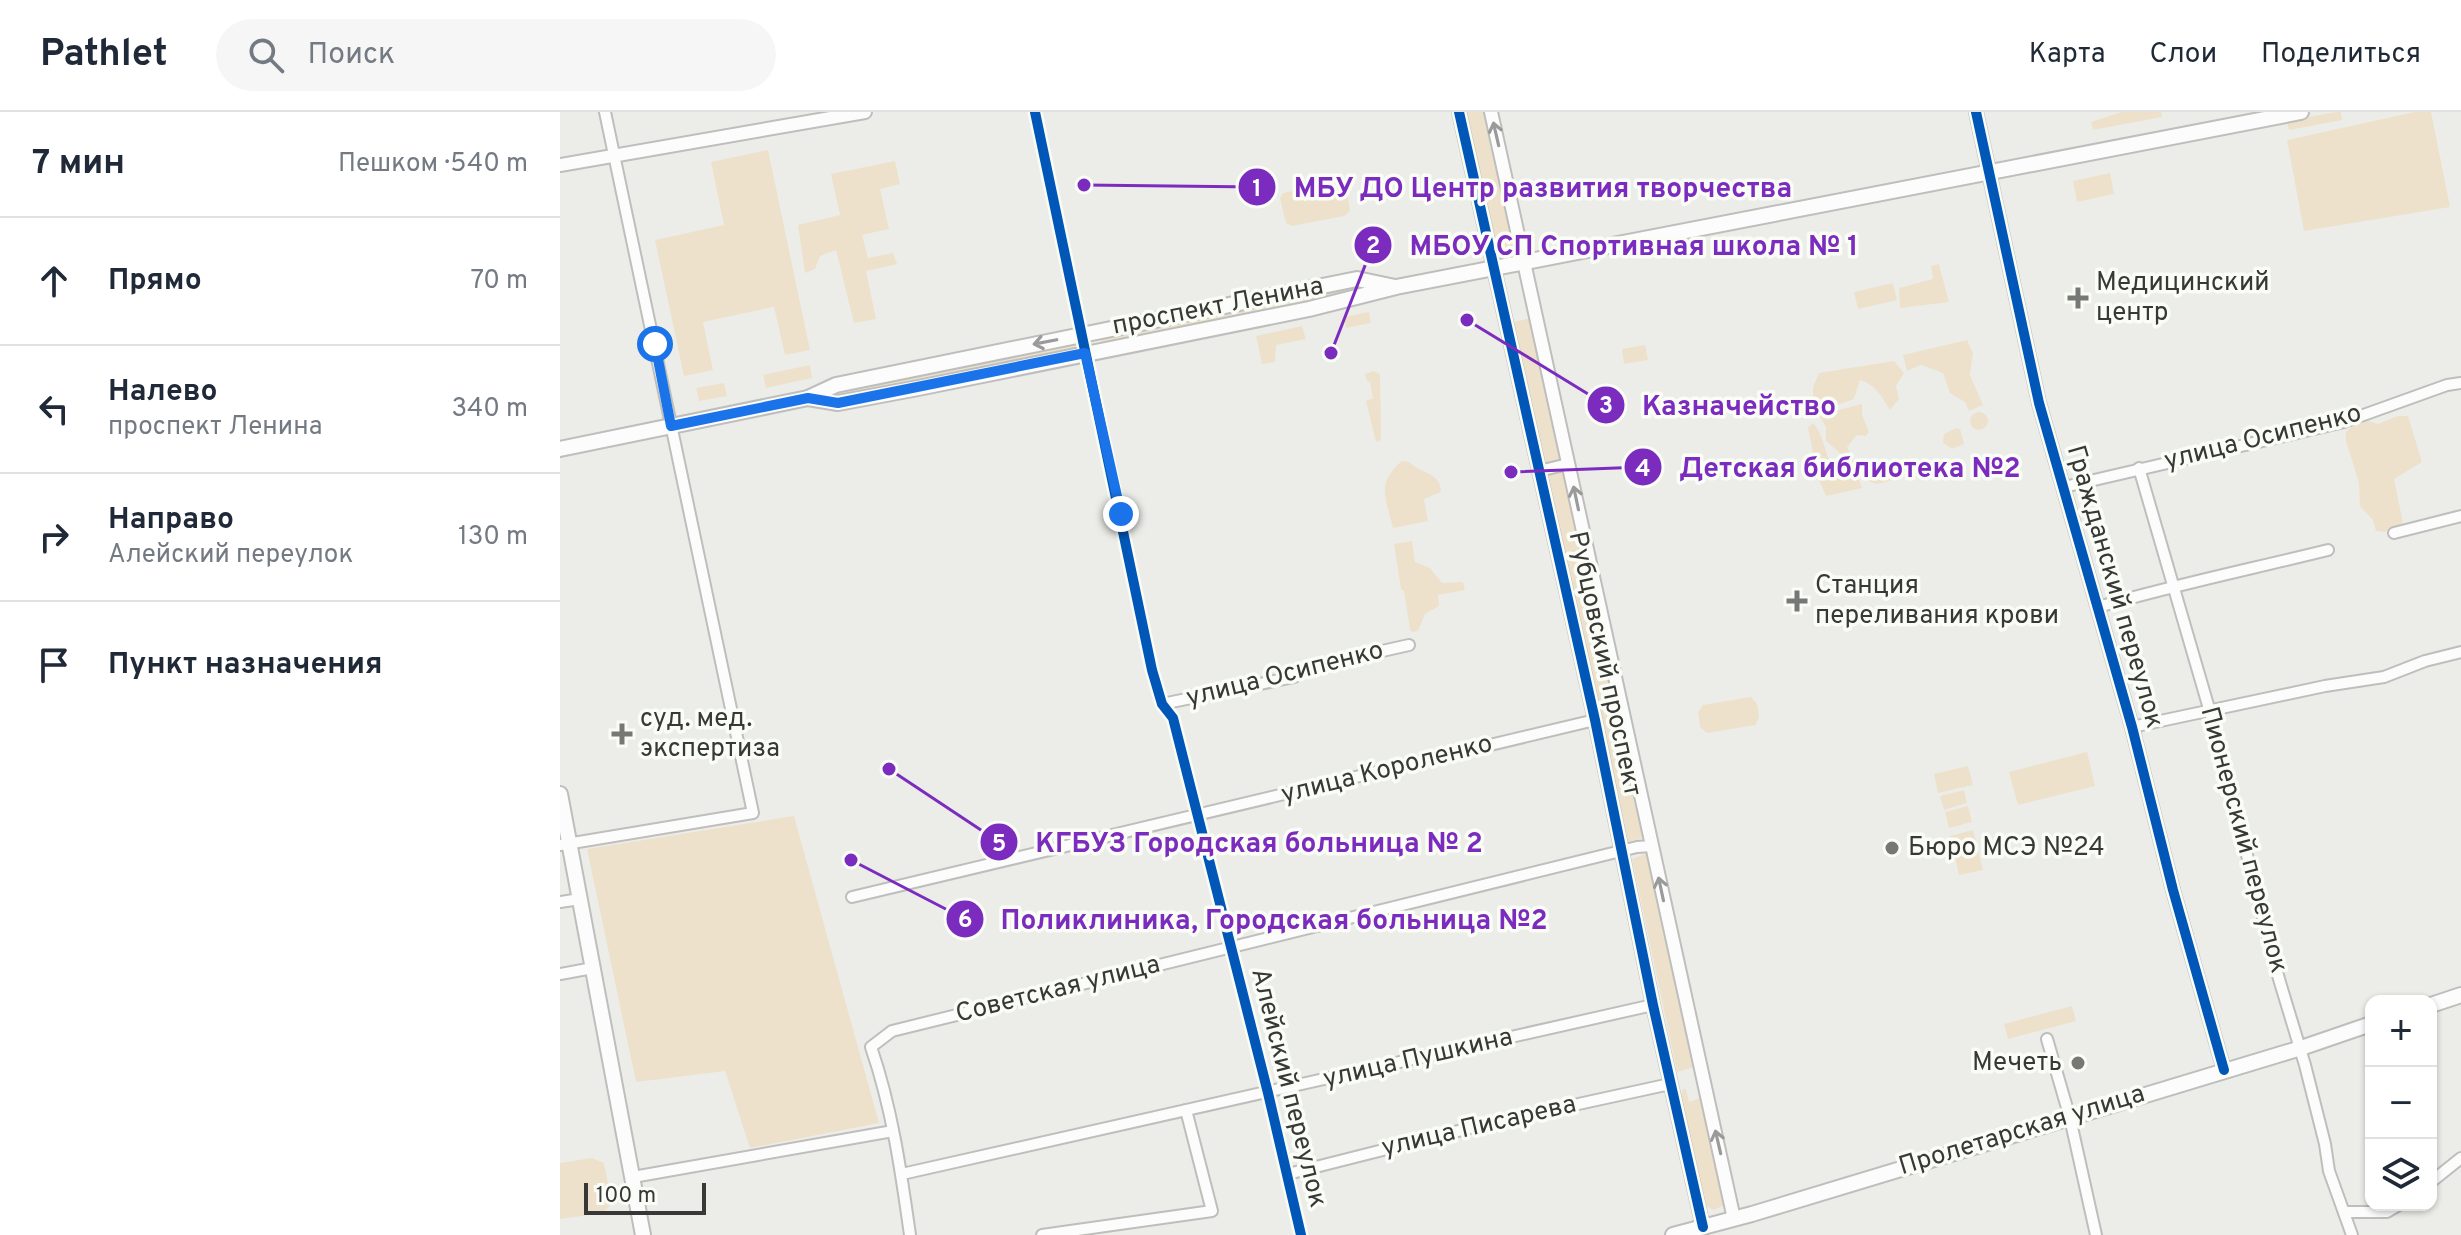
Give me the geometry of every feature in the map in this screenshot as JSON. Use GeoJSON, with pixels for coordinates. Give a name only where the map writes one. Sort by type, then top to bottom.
{"type":"FeatureCollection","features":[{"type":"Feature","properties":{"kind":"main road","name":"проспект Ленина"},"geometry":{"type":"LineString","coordinates":[[833,394],[918,388],[1372,295],[1396,287],[2301,112]]}},
{"type":"Feature","properties":{"kind":"main road","name":"проспект Ленина"},"geometry":{"type":"LineString","coordinates":[[560,449],[833,394],[1081,335],[1357,279],[1396,287]]}},
{"type":"Feature","properties":{"kind":"main road"},"geometry":{"type":"LineString","coordinates":[[1368,280],[1372,295]]}},
{"type":"Feature","properties":{"kind":"main road"},"geometry":{"type":"LineString","coordinates":[[560,794],[565,844],[580,899],[643,1235]]}},
{"type":"Feature","properties":{"kind":"main road"},"geometry":{"type":"LineString","coordinates":[[2437,1003],[2461,995]]}},
{"type":"Feature","properties":{"kind":"main road","name":"Пролетарская улица"},"geometry":{"type":"LineString","coordinates":[[1676,1235],[2301,1048],[2365,1026]]}},
{"type":"Feature","properties":{"kind":"street"},"geometry":{"type":"LineString","coordinates":[[565,844],[753,813],[605,112]]}},
{"type":"Feature","properties":{"kind":"street"},"geometry":{"type":"LineString","coordinates":[[560,165],[865,112]]}},
{"type":"Feature","properties":{"kind":"street","name":"Алейский переулок"},"geometry":{"type":"LineString","coordinates":[[1035,112],[1152,670],[1162,704],[1173,718],[1301,1235]]}},
{"type":"Feature","properties":{"kind":"street","name":"Рубцовский проспект"},"geometry":{"type":"LineString","coordinates":[[1459,112],[1595,720],[1653,1005],[1703,1227]]}},
{"type":"Feature","properties":{"kind":"street","name":"Рубцовский проспект"},"geometry":{"type":"LineString","coordinates":[[1491,112],[1734,1219]]}},
{"type":"Feature","properties":{"kind":"street","name":"Гражданский переулок"},"geometry":{"type":"LineString","coordinates":[[1976,112],[2025,346],[2224,1070]]}},
{"type":"Feature","properties":{"kind":"street","name":"улица Осипенко"},"geometry":{"type":"LineString","coordinates":[[2064,487],[2344,422],[2447,385],[2461,383]]}},
{"type":"Feature","properties":{"kind":"street"},"geometry":{"type":"LineString","coordinates":[[1539,471],[1568,464]]}},
{"type":"Feature","properties":{"kind":"street","name":"Пионерский переулок"},"geometry":{"type":"LineString","coordinates":[[2139,468],[2210,712],[2279,979],[2301,1048],[2329,1171],[2352,1235]]}},
{"type":"Feature","properties":{"kind":"street"},"geometry":{"type":"LineString","coordinates":[[2394,533],[2461,516]]}},
{"type":"Feature","properties":{"kind":"street"},"geometry":{"type":"LineString","coordinates":[[2098,607],[2174,585],[2328,550]]}},
{"type":"Feature","properties":{"kind":"street","name":"улица Осипенко"},"geometry":{"type":"LineString","coordinates":[[1162,704],[1294,677],[1302,669],[1409,645]]}},
{"type":"Feature","properties":{"kind":"street"},"geometry":{"type":"LineString","coordinates":[[2132,727],[2325,686],[2384,677],[2425,661],[2461,652]]}},
{"type":"Feature","properties":{"kind":"street","name":"улица Короленко"},"geometry":{"type":"LineString","coordinates":[[852,897],[1595,720]]}},
{"type":"Feature","properties":{"kind":"street","name":"Советская улица"},"geometry":{"type":"LineString","coordinates":[[893,1131],[883,1080],[871,1047],[892,1031],[1230,946],[1652,846]]}},
{"type":"Feature","properties":{"kind":"street"},"geometry":{"type":"LineString","coordinates":[[560,902],[580,899]]}},
{"type":"Feature","properties":{"kind":"street"},"geometry":{"type":"LineString","coordinates":[[560,974],[593,968]]}},
{"type":"Feature","properties":{"kind":"street","name":"улица Пушкина"},"geometry":{"type":"LineString","coordinates":[[902,1174],[1653,1005]]}},
{"type":"Feature","properties":{"kind":"street"},"geometry":{"type":"LineString","coordinates":[[2047,1039],[2070,1118],[2096,1235]]}},
{"type":"Feature","properties":{"kind":"street","name":"улица Писарева"},"geometry":{"type":"LineString","coordinates":[[1288,1174],[1478,1126],[1670,1084]]}},
{"type":"Feature","properties":{"kind":"street"},"geometry":{"type":"LineString","coordinates":[[1042,1235],[1212,1211],[1186,1110]]}},
{"type":"Feature","properties":{"kind":"street"},"geometry":{"type":"LineString","coordinates":[[633,1177],[893,1131],[910,1235]]}},
{"type":"Feature","properties":{"kind":"street"},"geometry":{"type":"LineString","coordinates":[[2437,1177],[2461,1158]]}},
{"type":"Feature","properties":{"kind":"street"},"geometry":{"type":"LineString","coordinates":[[2344,1212],[2389,1211]]}},
{"type":"Feature","properties":{"kind":"shaded area"},"geometry":{"type":"Polygon","coordinates":[[[1466,112],[1484,112],[1514,246],[1496,250],[1466,112]]]}},
{"type":"Feature","properties":{"kind":"shaded area"},"geometry":{"type":"Polygon","coordinates":[[[2121,112],[2161,112],[2162,117],[2093,130],[2091,122],[2121,112]]]}},
{"type":"Feature","properties":{"kind":"shaded area"},"geometry":{"type":"Polygon","coordinates":[[[2341,112],[2342,120],[2289,130],[2287,121],[2341,112]]]}},
{"type":"Feature","properties":{"kind":"shaded area"},"geometry":{"type":"Polygon","coordinates":[[[2415,112],[2431,112],[2450,207],[2304,231],[2287,140],[2415,112]]]}},
{"type":"Feature","properties":{"kind":"shaded area"},"geometry":{"type":"Polygon","coordinates":[[[768,150],[810,350],[785,355],[774,307],[703,322],[713,370],[684,376],[655,240],[724,225],[711,162],[768,150]]]}},
{"type":"Feature","properties":{"kind":"shaded area"},"geometry":{"type":"Polygon","coordinates":[[[895,161],[900,184],[880,189],[889,229],[862,235],[868,258],[893,253],[897,264],[866,271],[876,319],[854,323],[836,250],[820,256],[815,269],[805,273],[798,225],[840,215],[831,174],[895,161]]]}},
{"type":"Feature","properties":{"kind":"shaded area"},"geometry":{"type":"Polygon","coordinates":[[[2110,173],[2114,194],[2077,202],[2073,181],[2110,173]]]}},
{"type":"Feature","properties":{"kind":"shaded area"},"geometry":{"type":"Polygon","coordinates":[[[1339,181],[1346,185],[1350,211],[1344,216],[1292,226],[1286,223],[1280,198],[1283,193],[1339,181]]]}},
{"type":"Feature","properties":{"kind":"shaded area"},"geometry":{"type":"Polygon","coordinates":[[[1939,264],[1949,302],[1900,308],[1899,288],[1933,279],[1931,266],[1939,264]]]}},
{"type":"Feature","properties":{"kind":"shaded area"},"geometry":{"type":"Polygon","coordinates":[[[1893,283],[1897,300],[1858,309],[1854,292],[1893,283]]]}},
{"type":"Feature","properties":{"kind":"shaded area"},"geometry":{"type":"Polygon","coordinates":[[[1364,284],[1369,289],[1102,347],[1100,337],[1364,284]]]}},
{"type":"Feature","properties":{"kind":"shaded area"},"geometry":{"type":"Polygon","coordinates":[[[1369,312],[1371,323],[1346,328],[1344,317],[1369,312]]]}},
{"type":"Feature","properties":{"kind":"shaded area"},"geometry":{"type":"Polygon","coordinates":[[[1532,318],[1563,460],[1541,464],[1509,323],[1532,318]]]}},
{"type":"Feature","properties":{"kind":"shaded area"},"geometry":{"type":"Polygon","coordinates":[[[1302,326],[1306,339],[1276,345],[1275,362],[1262,364],[1256,336],[1302,326]]]}},
{"type":"Feature","properties":{"kind":"shaded area"},"geometry":{"type":"Polygon","coordinates":[[[1077,339],[1080,351],[832,398],[831,392],[1077,339]]]}},
{"type":"Feature","properties":{"kind":"shaded area"},"geometry":{"type":"Polygon","coordinates":[[[1967,340],[1973,353],[1970,375],[1983,405],[1969,411],[1965,402],[1950,393],[1943,373],[1921,365],[1907,371],[1903,355],[1967,340]]]}},
{"type":"Feature","properties":{"kind":"shaded area"},"geometry":{"type":"Polygon","coordinates":[[[1645,345],[1648,360],[1624,364],[1622,349],[1645,345]]]}},
{"type":"Feature","properties":{"kind":"shaded area"},"geometry":{"type":"Polygon","coordinates":[[[1894,361],[1904,373],[1896,386],[1899,399],[1890,410],[1874,388],[1860,380],[1854,399],[1824,410],[1813,406],[1813,387],[1819,373],[1894,361]]]}},
{"type":"Feature","properties":{"kind":"shaded area"},"geometry":{"type":"Polygon","coordinates":[[[810,365],[812,378],[766,388],[763,375],[810,365]]]}},
{"type":"Feature","properties":{"kind":"shaded area"},"geometry":{"type":"Polygon","coordinates":[[[1374,371],[1380,374],[1381,437],[1376,442],[1366,401],[1373,398],[1365,374],[1374,371]]]}},
{"type":"Feature","properties":{"kind":"shaded area"},"geometry":{"type":"Polygon","coordinates":[[[724,383],[727,396],[699,401],[696,388],[724,383]]]}},
{"type":"Feature","properties":{"kind":"shaded area"},"geometry":{"type":"Polygon","coordinates":[[[1862,404],[1862,415],[1869,432],[1866,436],[1857,435],[1847,447],[1856,464],[1879,469],[1899,465],[1906,457],[1911,459],[1903,472],[1878,484],[1867,480],[1843,462],[1841,454],[1826,441],[1826,427],[1819,415],[1862,404]]]}},
{"type":"Feature","properties":{"kind":"shaded area"},"geometry":{"type":"Polygon","coordinates":[[[1979,412],[1988,421],[1979,430],[1970,421],[1979,412]]]}},
{"type":"Feature","properties":{"kind":"shaded area"},"geometry":{"type":"Polygon","coordinates":[[[2398,416],[2408,416],[2422,462],[2394,479],[2403,523],[2385,532],[2376,531],[2373,520],[2360,506],[2359,483],[2346,432],[2362,419],[2378,424],[2398,416]]]}},
{"type":"Feature","properties":{"kind":"shaded area"},"geometry":{"type":"Polygon","coordinates":[[[1813,423],[1836,472],[1843,479],[1848,470],[1858,476],[1862,488],[1826,496],[1819,480],[1808,428],[1813,423]]]}},
{"type":"Feature","properties":{"kind":"shaded area"},"geometry":{"type":"Polygon","coordinates":[[[1960,429],[1964,444],[1952,449],[1943,443],[1944,434],[1960,429]]]}},
{"type":"Feature","properties":{"kind":"shaded area"},"geometry":{"type":"Polygon","coordinates":[[[1402,461],[1434,477],[1441,492],[1424,499],[1428,521],[1393,528],[1385,484],[1402,461]]]}},
{"type":"Feature","properties":{"kind":"shaded area"},"geometry":{"type":"Polygon","coordinates":[[[1565,472],[1647,837],[1627,842],[1545,476],[1565,472]]]}},
{"type":"Feature","properties":{"kind":"shaded area"},"geometry":{"type":"Polygon","coordinates":[[[1412,541],[1415,562],[1430,568],[1442,583],[1463,582],[1465,590],[1438,595],[1439,606],[1425,614],[1418,631],[1413,632],[1401,589],[1394,544],[1412,541]]]}},
{"type":"Feature","properties":{"kind":"shaded area"},"geometry":{"type":"Polygon","coordinates":[[[1751,697],[1757,704],[1759,718],[1755,725],[1707,733],[1700,727],[1698,712],[1703,705],[1751,697]]]}},
{"type":"Feature","properties":{"kind":"shaded area"},"geometry":{"type":"Polygon","coordinates":[[[2087,752],[2095,786],[2018,805],[2009,772],[2087,752]]]}},
{"type":"Feature","properties":{"kind":"shaded area"},"geometry":{"type":"Polygon","coordinates":[[[1968,766],[1973,785],[1938,793],[1934,774],[1968,766]]]}},
{"type":"Feature","properties":{"kind":"shaded area"},"geometry":{"type":"Polygon","coordinates":[[[1964,790],[1967,803],[1944,810],[1940,796],[1964,790]]]}},
{"type":"Feature","properties":{"kind":"shaded area"},"geometry":{"type":"Polygon","coordinates":[[[1968,806],[1972,822],[1949,828],[1945,812],[1968,806]]]}},
{"type":"Feature","properties":{"kind":"shaded area"},"geometry":{"type":"Polygon","coordinates":[[[794,816],[879,1123],[750,1148],[725,1071],[636,1082],[587,849],[794,816]]]}},
{"type":"Feature","properties":{"kind":"shaded area"},"geometry":{"type":"Polygon","coordinates":[[[1973,830],[1983,870],[1959,875],[1950,836],[1973,830]]]}},
{"type":"Feature","properties":{"kind":"shaded area"},"geometry":{"type":"Polygon","coordinates":[[[1644,854],[1650,857],[1695,1067],[1677,1072],[1632,859],[1644,854]]]}},
{"type":"Feature","properties":{"kind":"shaded area"},"geometry":{"type":"Polygon","coordinates":[[[2072,1006],[2076,1021],[2008,1039],[2004,1024],[2072,1006]]]}},
{"type":"Feature","properties":{"kind":"shaded area"},"geometry":{"type":"Polygon","coordinates":[[[1686,1089],[1689,1102],[1703,1097],[1726,1204],[1714,1210],[1705,1206],[1680,1097],[1686,1089]]]}},
{"type":"Feature","properties":{"kind":"shaded area"},"geometry":{"type":"Polygon","coordinates":[[[592,1158],[604,1163],[612,1203],[603,1213],[560,1219],[560,1163],[592,1158]]]}},
{"type":"Feature","properties":{"kind":"cycle path"},"geometry":{"type":"LineString","coordinates":[[1035,112],[1152,670],[1162,704],[1173,718],[1301,1235]]}},
{"type":"Feature","properties":{"kind":"cycle path"},"geometry":{"type":"LineString","coordinates":[[1459,112],[1595,720],[1653,1005],[1703,1227]]}},
{"type":"Feature","properties":{"kind":"cycle path"},"geometry":{"type":"LineString","coordinates":[[1976,112],[2039,403],[2132,727],[2173,890],[2224,1070]]}},
{"type":"Feature","properties":{"kind":"place","name":"МБУ ДО Центр развития творчества"},"geometry":{"type":"Point","coordinates":[1084,185]}},
{"type":"Feature","properties":{"kind":"place","name":"Медицинский центр"},"geometry":{"type":"Point","coordinates":[2078,298]}},
{"type":"Feature","properties":{"kind":"place","name":"Казначейство"},"geometry":{"type":"Point","coordinates":[1467,320]}},
{"type":"Feature","properties":{"kind":"place","name":"МБОУ СП Спортивная школа № 1"},"geometry":{"type":"Point","coordinates":[1331,353]}},
{"type":"Feature","properties":{"kind":"place","name":"Детская библиотека №2"},"geometry":{"type":"Point","coordinates":[1511,472]}},
{"type":"Feature","properties":{"kind":"place","name":"Станция переливания крови"},"geometry":{"type":"Point","coordinates":[1797,601]}},
{"type":"Feature","properties":{"kind":"place","name":"суд. мед. экспертиза"},"geometry":{"type":"Point","coordinates":[622,734]}},
{"type":"Feature","properties":{"kind":"place","name":"КГБУЗ Городская больница № 2"},"geometry":{"type":"Point","coordinates":[889,769]}},
{"type":"Feature","properties":{"kind":"place","name":"Бюро МСЭ №24"},"geometry":{"type":"Point","coordinates":[1892,848]}},
{"type":"Feature","properties":{"kind":"place","name":"Поликлиника, Городская больница №2"},"geometry":{"type":"Point","coordinates":[851,860]}},
{"type":"Feature","properties":{"kind":"place","name":"Мечеть"},"geometry":{"type":"Point","coordinates":[2078,1063]}},
{"type":"Feature","properties":{"kind":"route"},"geometry":{"type":"LineString","coordinates":[[655,344],[671,426],[808,398],[838,403],[1085,353],[1121,514]]}}]}
